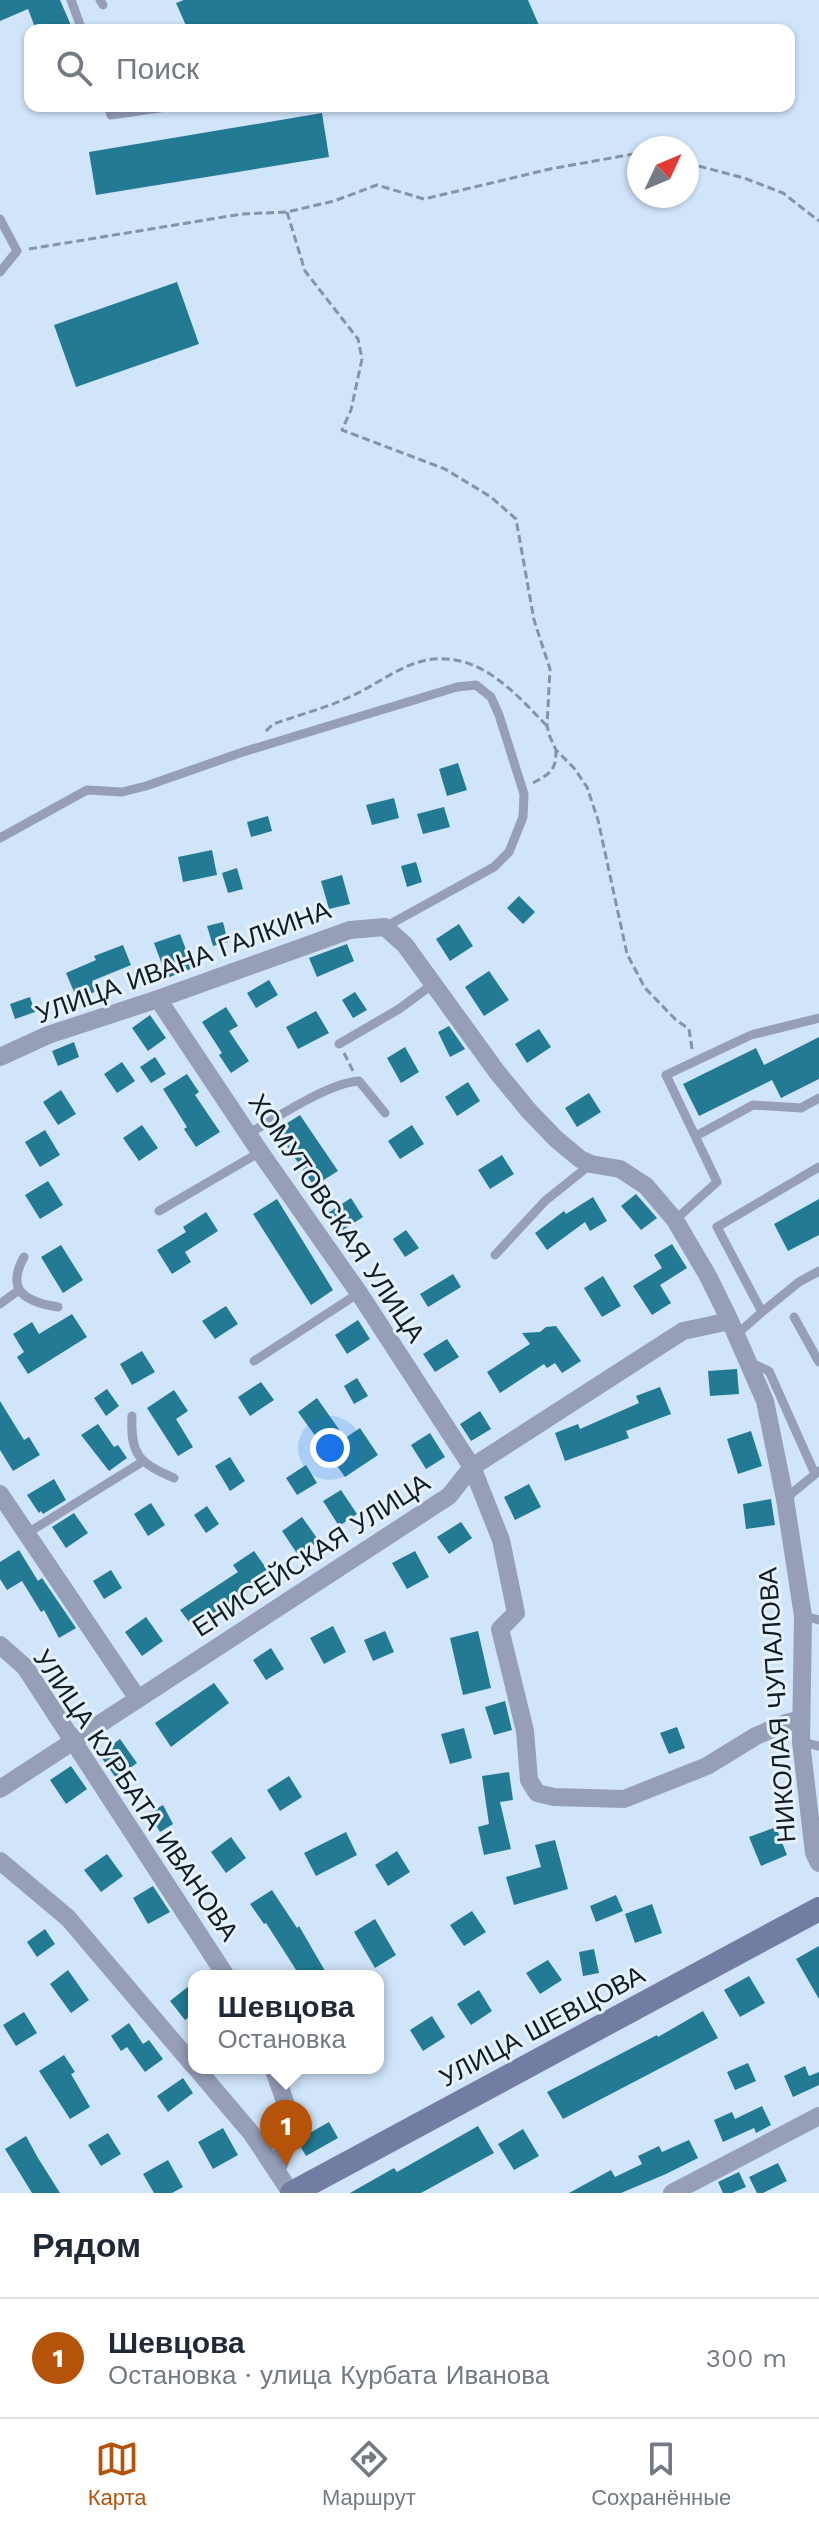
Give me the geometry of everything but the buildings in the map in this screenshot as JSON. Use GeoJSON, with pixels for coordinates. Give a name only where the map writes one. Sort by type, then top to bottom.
{"type":"FeatureCollection","features":[{"type":"Feature","properties":{"kind":"main road","name":"УЛИЦА ШЕВЦОВА"},"geometry":{"type":"LineString","coordinates":[[291,2193],[819,1909]]}},
{"type":"Feature","properties":{"kind":"street","name":"НИКОЛАЯ ЧУПАЛОВА"},"geometry":{"type":"LineString","coordinates":[[385,927],[405,945],[497,1072],[556,1139],[580,1159],[620,1169],[646,1186],[675,1220],[708,1276],[733,1328],[765,1401],[811,1618],[801,1719],[810,1744],[814,1853],[819,1863]]}},
{"type":"Feature","properties":{"kind":"street","name":"УЛИЦА ИВАНА ГАЛКИНА"},"geometry":{"type":"LineString","coordinates":[[0,1057],[48,1035],[350,930],[385,927]]}},
{"type":"Feature","properties":{"kind":"street","name":"ХОМУТОВСКАЯ УЛИЦА"},"geometry":{"type":"LineString","coordinates":[[158,999],[359,1293],[472,1467],[501,1540],[516,1613],[500,1629],[525,1731],[529,1780],[537,1793],[554,1797],[624,1799],[707,1766],[756,1736],[801,1719]]}},
{"type":"Feature","properties":{"kind":"street","name":"ЕНИСЕЙСКАЯ УЛИЦА"},"geometry":{"type":"LineString","coordinates":[[0,1789],[449,1496],[472,1467],[683,1331],[733,1328]]}},
{"type":"Feature","properties":{"kind":"street"},"geometry":{"type":"LineString","coordinates":[[0,1494],[138,1699]]}},
{"type":"Feature","properties":{"kind":"street","name":"УЛИЦА КУРБАТА ИВАНОВА"},"geometry":{"type":"LineString","coordinates":[[0,1645],[25,1667],[222,1970]]}},
{"type":"Feature","properties":{"kind":"street"},"geometry":{"type":"LineString","coordinates":[[0,1861],[68,1918],[188,2059]]}},
{"type":"Feature","properties":{"kind":"street"},"geometry":{"type":"LineString","coordinates":[[201,2074],[252,2134],[291,2193]]}},
{"type":"Feature","properties":{"kind":"street"},"geometry":{"type":"LineString","coordinates":[[275,2074],[289,2112],[288,2142],[277,2169]]}},
{"type":"Feature","properties":{"kind":"street"},"geometry":{"type":"LineString","coordinates":[[672,2193],[819,2116]]}},
{"type":"Feature","properties":{"kind":"lane"},"geometry":{"type":"LineString","coordinates":[[71,0],[80,24]]}},
{"type":"Feature","properties":{"kind":"lane"},"geometry":{"type":"LineString","coordinates":[[110,112],[111,115],[132,112]]}},
{"type":"Feature","properties":{"kind":"lane"},"geometry":{"type":"LineString","coordinates":[[0,219],[17,251],[0,272]]}},
{"type":"Feature","properties":{"kind":"lane"},"geometry":{"type":"LineString","coordinates":[[0,838],[87,790],[122,792],[146,786],[271,743],[457,687],[476,685],[491,697],[499,715],[524,794],[523,817],[509,852],[494,867],[385,927]]}},
{"type":"Feature","properties":{"kind":"lane"},"geometry":{"type":"LineString","coordinates":[[339,1044],[399,1009],[433,984]]}},
{"type":"Feature","properties":{"kind":"lane"},"geometry":{"type":"LineString","coordinates":[[675,1220],[717,1182],[666,1075],[751,1035],[819,1018]]}},
{"type":"Feature","properties":{"kind":"lane"},"geometry":{"type":"LineString","coordinates":[[248,1134],[348,1082],[359,1081],[385,1113]]}},
{"type":"Feature","properties":{"kind":"lane"},"geometry":{"type":"LineString","coordinates":[[696,1136],[753,1105],[801,1108],[819,1098]]}},
{"type":"Feature","properties":{"kind":"lane"},"geometry":{"type":"LineString","coordinates":[[159,1211],[260,1152]]}},
{"type":"Feature","properties":{"kind":"lane"},"geometry":{"type":"LineString","coordinates":[[495,1255],[545,1201],[591,1164]]}},
{"type":"Feature","properties":{"kind":"lane"},"geometry":{"type":"LineString","coordinates":[[762,1312],[717,1227],[819,1167]]}},
{"type":"Feature","properties":{"kind":"lane"},"geometry":{"type":"LineString","coordinates":[[24,1257],[19,1266],[19,1290],[35,1303],[58,1307]]}},
{"type":"Feature","properties":{"kind":"lane"},"geometry":{"type":"LineString","coordinates":[[733,1328],[762,1312],[799,1282],[819,1271]]}},
{"type":"Feature","properties":{"kind":"lane"},"geometry":{"type":"LineString","coordinates":[[0,1304],[19,1290]]}},
{"type":"Feature","properties":{"kind":"lane"},"geometry":{"type":"LineString","coordinates":[[254,1361],[359,1293]]}},
{"type":"Feature","properties":{"kind":"lane"},"geometry":{"type":"LineString","coordinates":[[794,1317],[819,1362]]}},
{"type":"Feature","properties":{"kind":"lane"},"geometry":{"type":"LineString","coordinates":[[748,1363],[769,1371],[817,1472],[785,1499]]}},
{"type":"Feature","properties":{"kind":"lane"},"geometry":{"type":"LineString","coordinates":[[132,1416],[134,1447],[142,1462],[174,1478]]}},
{"type":"Feature","properties":{"kind":"lane"},"geometry":{"type":"LineString","coordinates":[[25,1534],[142,1462]]}},
{"type":"Feature","properties":{"kind":"path"},"geometry":{"type":"LineString","coordinates":[[17,251],[242,214],[287,212],[334,201],[377,185],[424,199],[550,169],[627,155]]}},
{"type":"Feature","properties":{"kind":"path"},"geometry":{"type":"LineString","coordinates":[[699,166],[744,178],[783,193],[819,221]]}},
{"type":"Feature","properties":{"kind":"path"},"geometry":{"type":"LineString","coordinates":[[287,212],[305,271],[358,339],[362,359],[351,410],[342,430],[445,469],[491,497],[516,519],[534,620],[550,669],[547,726],[556,750],[556,763],[550,774],[532,784],[524,794]]}},
{"type":"Feature","properties":{"kind":"path"},"geometry":{"type":"LineString","coordinates":[[556,750],[587,787],[598,820],[627,954],[645,988],[689,1029],[693,1044],[692,1061]]}},
{"type":"Feature","properties":{"kind":"path"},"geometry":{"type":"LineString","coordinates":[[339,1044],[359,1081]]}},
{"type":"Feature","properties":{"kind":"place","name":"Шевцова"},"geometry":{"type":"Point","coordinates":[286,2166]}}]}
